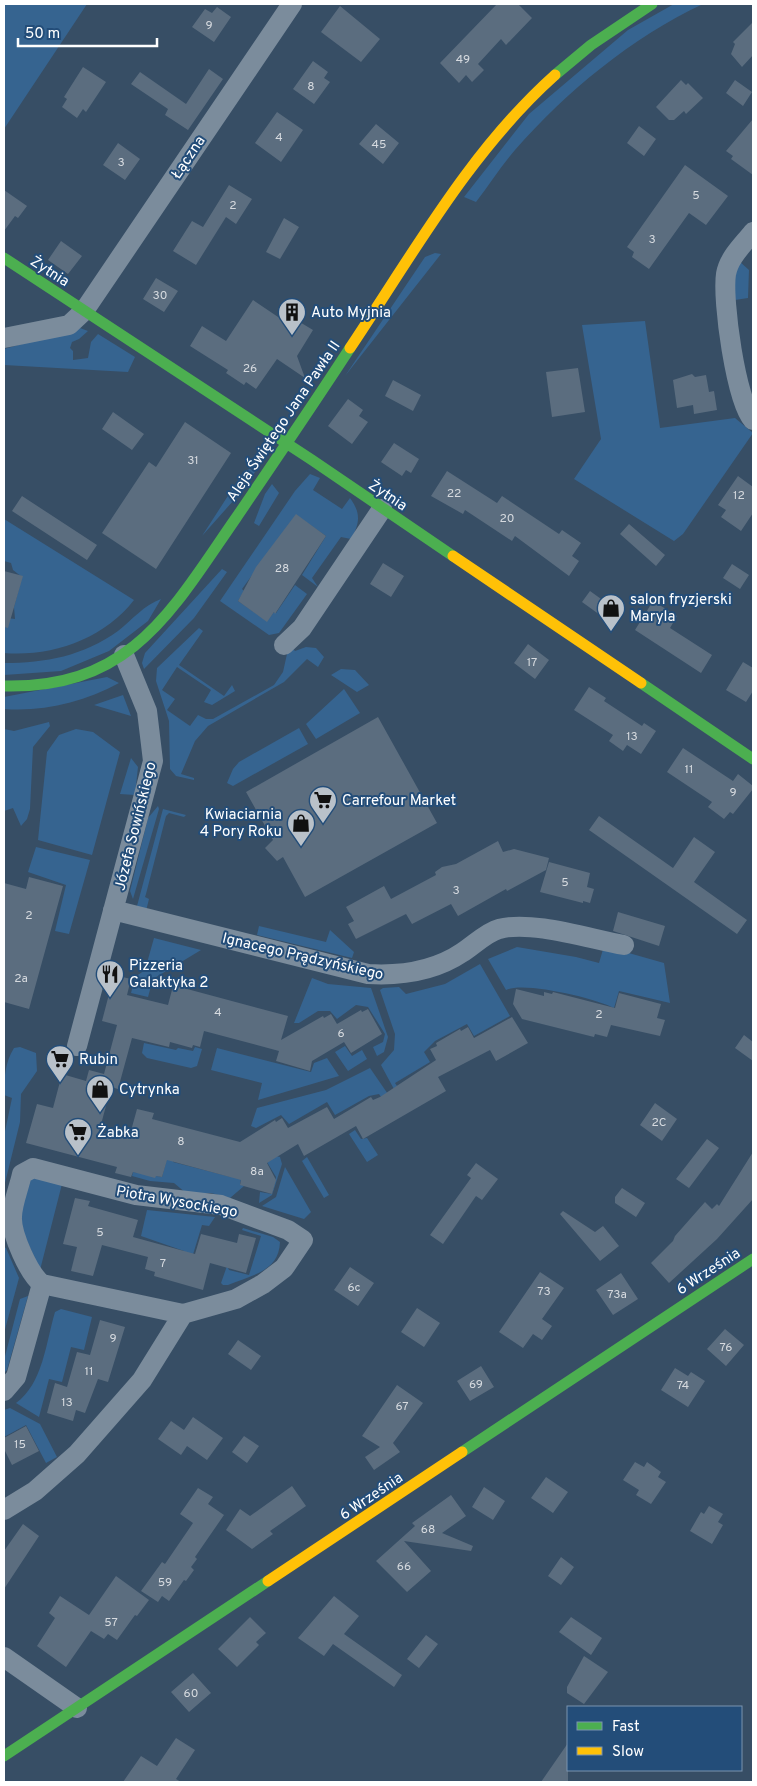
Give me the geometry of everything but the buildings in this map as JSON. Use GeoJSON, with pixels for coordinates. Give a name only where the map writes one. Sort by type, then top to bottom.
{"type":"FeatureCollection","features":[{"type":"Feature","properties":{"kind":"street","name":"Łączna"},"geometry":{"type":"LineString","coordinates":[[4,338],[70,325],[84,311],[292,4]]}},
{"type":"Feature","properties":{"kind":"street","name":"Aleja Świętego Jana Pawła II"},"geometry":{"type":"LineString","coordinates":[[4,686],[42,685],[68,680],[124,655],[145,639],[171,612],[287,444],[464,178],[503,128],[532,96],[587,46],[652,4]]}},
{"type":"Feature","properties":{"kind":"street"},"geometry":{"type":"LineString","coordinates":[[753,232],[731,260],[726,274],[726,307],[739,388],[745,407],[753,420]]}},
{"type":"Feature","properties":{"kind":"street","name":"Żytnia"},"geometry":{"type":"LineString","coordinates":[[4,258],[287,444],[753,759]]}},
{"type":"Feature","properties":{"kind":"street"},"geometry":{"type":"LineString","coordinates":[[284,645],[302,628],[382,509]]}},
{"type":"Feature","properties":{"kind":"street","name":"Józefa Sowińskiego"},"geometry":{"type":"LineString","coordinates":[[113,910],[153,761],[147,711],[124,655]]}},
{"type":"Feature","properties":{"kind":"street"},"geometry":{"type":"LineString","coordinates":[[77,1046],[113,910]]}},
{"type":"Feature","properties":{"kind":"street","name":"Ignacego Prądzyńskiego"},"geometry":{"type":"LineString","coordinates":[[113,910],[368,974],[391,976],[431,968],[456,957],[498,929],[531,927],[624,945]]}},
{"type":"Feature","properties":{"kind":"street","name":"Piotra Wysockiego"},"geometry":{"type":"LineString","coordinates":[[33,1168],[136,1195],[221,1205],[288,1230],[303,1240],[284,1268],[263,1284],[236,1299],[182,1314],[42,1284],[35,1279],[14,1233],[12,1216],[22,1174],[33,1168]]}},
{"type":"Feature","properties":{"kind":"street","name":"6 Września"},"geometry":{"type":"LineString","coordinates":[[4,1756],[753,1259]]}},
{"type":"Feature","properties":{"kind":"street"},"geometry":{"type":"LineString","coordinates":[[4,1391],[16,1377],[42,1284]]}},
{"type":"Feature","properties":{"kind":"street"},"geometry":{"type":"LineString","coordinates":[[4,1510],[35,1492],[77,1454],[142,1380],[182,1314]]}},
{"type":"Feature","properties":{"kind":"street"},"geometry":{"type":"LineString","coordinates":[[4,1657],[77,1708]]}},
{"type":"Feature","properties":{"kind":"shaded area"},"geometry":{"type":"Polygon","coordinates":[[[4,4],[87,4],[4,129],[4,4]]]}},
{"type":"Feature","properties":{"kind":"shaded area"},"geometry":{"type":"Polygon","coordinates":[[[674,4],[703,4],[651,33],[578,87],[535,128],[510,156],[476,202],[464,197],[529,114],[628,30],[674,4]]]}},
{"type":"Feature","properties":{"kind":"shaded area"},"geometry":{"type":"Polygon","coordinates":[[[435,253],[441,254],[345,376],[425,257],[435,253]]]}},
{"type":"Feature","properties":{"kind":"shaded area"},"geometry":{"type":"Polygon","coordinates":[[[739,261],[749,270],[748,298],[735,300],[733,268],[739,261]]]}},
{"type":"Feature","properties":{"kind":"shaded area"},"geometry":{"type":"Polygon","coordinates":[[[645,321],[660,428],[735,418],[753,433],[683,534],[674,541],[574,479],[601,439],[582,325],[645,321]]]}},
{"type":"Feature","properties":{"kind":"shaded area"},"geometry":{"type":"Polygon","coordinates":[[[80,328],[88,331],[72,342],[70,348],[73,351],[73,360],[88,358],[91,342],[98,334],[135,357],[128,372],[4,365],[4,349],[80,328]]]}},
{"type":"Feature","properties":{"kind":"shaded area"},"geometry":{"type":"Polygon","coordinates":[[[250,469],[255,472],[241,492],[202,536],[244,471],[250,469]]]}},
{"type":"Feature","properties":{"kind":"shaded area"},"geometry":{"type":"Polygon","coordinates":[[[310,474],[320,478],[313,490],[342,509],[350,498],[358,513],[358,523],[351,539],[341,537],[312,578],[318,587],[302,575],[326,536],[296,515],[242,589],[244,591],[238,601],[267,621],[274,612],[276,613],[295,585],[307,594],[279,633],[269,635],[220,601],[295,491],[310,474]]]}},
{"type":"Feature","properties":{"kind":"shaded area"},"geometry":{"type":"Polygon","coordinates":[[[272,484],[279,493],[259,526],[254,523],[265,494],[272,484]]]}},
{"type":"Feature","properties":{"kind":"shaded area"},"geometry":{"type":"Polygon","coordinates":[[[4,519],[134,600],[122,614],[108,625],[76,643],[40,652],[4,653],[4,629],[7,618],[15,619],[14,607],[22,577],[13,570],[11,563],[4,561],[4,519]]]}},
{"type":"Feature","properties":{"kind":"shaded area"},"geometry":{"type":"Polygon","coordinates":[[[222,569],[227,572],[194,618],[144,669],[142,663],[145,653],[222,569]]]}},
{"type":"Feature","properties":{"kind":"shaded area"},"geometry":{"type":"Polygon","coordinates":[[[161,599],[148,621],[109,651],[61,671],[4,675],[4,663],[35,662],[64,656],[91,647],[105,640],[144,609],[161,599]]]}},
{"type":"Feature","properties":{"kind":"shaded area"},"geometry":{"type":"Polygon","coordinates":[[[199,628],[203,631],[179,665],[224,696],[232,685],[235,691],[212,705],[204,702],[211,690],[177,667],[162,690],[175,699],[167,710],[190,726],[198,715],[206,719],[213,719],[274,685],[283,672],[287,654],[293,649],[295,651],[306,647],[316,648],[324,657],[318,667],[307,659],[284,682],[208,726],[195,741],[181,774],[194,778],[194,780],[176,776],[170,769],[169,721],[156,681],[157,668],[199,628]]]}},
{"type":"Feature","properties":{"kind":"shaded area"},"geometry":{"type":"Polygon","coordinates":[[[341,669],[355,670],[369,685],[357,692],[331,675],[341,669]]]}},
{"type":"Feature","properties":{"kind":"shaded area"},"geometry":{"type":"Polygon","coordinates":[[[107,677],[119,683],[92,696],[49,707],[19,710],[4,709],[4,697],[107,677]]]}},
{"type":"Feature","properties":{"kind":"shaded area"},"geometry":{"type":"Polygon","coordinates":[[[344,689],[360,713],[316,739],[306,724],[344,689]]]}},
{"type":"Feature","properties":{"kind":"shaded area"},"geometry":{"type":"Polygon","coordinates":[[[123,695],[131,716],[94,705],[123,695]]]}},
{"type":"Feature","properties":{"kind":"shaded area"},"geometry":{"type":"Polygon","coordinates":[[[49,722],[50,726],[33,747],[30,809],[27,819],[21,826],[13,808],[4,811],[4,729],[14,731],[49,722]]]}},
{"type":"Feature","properties":{"kind":"shaded area"},"geometry":{"type":"Polygon","coordinates":[[[299,728],[308,744],[233,786],[227,783],[233,769],[239,762],[299,728]]]}},
{"type":"Feature","properties":{"kind":"shaded area"},"geometry":{"type":"Polygon","coordinates":[[[76,729],[93,732],[120,752],[92,855],[38,840],[47,752],[59,735],[76,729]]]}},
{"type":"Feature","properties":{"kind":"shaded area"},"geometry":{"type":"Polygon","coordinates":[[[131,758],[138,767],[135,795],[120,794],[131,758]]]}},
{"type":"Feature","properties":{"kind":"shaded area"},"geometry":{"type":"Polygon","coordinates":[[[158,806],[159,809],[133,899],[130,891],[148,818],[158,806]]]}},
{"type":"Feature","properties":{"kind":"shaded area"},"geometry":{"type":"Polygon","coordinates":[[[163,809],[186,815],[184,817],[169,813],[166,816],[145,897],[149,899],[146,911],[137,906],[163,809]]]}},
{"type":"Feature","properties":{"kind":"shaded area"},"geometry":{"type":"Polygon","coordinates":[[[36,847],[90,860],[69,934],[55,931],[66,885],[28,872],[36,847]]]}},
{"type":"Feature","properties":{"kind":"shaded area"},"geometry":{"type":"Polygon","coordinates":[[[259,926],[326,942],[330,930],[354,952],[352,958],[257,935],[259,926]]]}},
{"type":"Feature","properties":{"kind":"shaded area"},"geometry":{"type":"Polygon","coordinates":[[[154,938],[201,950],[153,979],[148,997],[131,993],[135,977],[145,970],[154,938]]]}},
{"type":"Feature","properties":{"kind":"shaded area"},"geometry":{"type":"Polygon","coordinates":[[[604,946],[664,963],[670,1003],[619,991],[614,1008],[592,1000],[543,989],[515,988],[506,990],[488,959],[517,947],[599,963],[604,946]]]}},
{"type":"Feature","properties":{"kind":"shaded area"},"geometry":{"type":"Polygon","coordinates":[[[480,964],[510,1016],[474,1036],[467,1024],[435,1041],[424,1052],[430,1062],[395,1083],[401,1092],[395,1091],[381,1065],[394,1050],[395,1034],[380,990],[383,988],[399,987],[406,994],[445,984],[480,964]]]}},
{"type":"Feature","properties":{"kind":"shaded area"},"geometry":{"type":"Polygon","coordinates":[[[312,978],[328,984],[371,988],[388,1037],[384,1052],[377,1056],[373,1047],[383,1042],[385,1034],[368,1007],[356,1005],[337,1019],[330,1011],[318,1011],[299,1023],[294,1023],[312,978]]]}},
{"type":"Feature","properties":{"kind":"shaded area"},"geometry":{"type":"Polygon","coordinates":[[[144,1043],[176,1050],[178,1048],[193,1051],[195,1047],[202,1049],[197,1066],[191,1068],[147,1058],[142,1053],[144,1043]]]}},
{"type":"Feature","properties":{"kind":"shaded area"},"geometry":{"type":"Polygon","coordinates":[[[345,1046],[352,1056],[362,1050],[367,1059],[348,1071],[335,1052],[345,1046]]]}},
{"type":"Feature","properties":{"kind":"shaded area"},"geometry":{"type":"Polygon","coordinates":[[[20,1047],[36,1053],[37,1071],[21,1094],[20,1122],[4,1187],[4,1136],[12,1098],[4,1095],[5,1077],[11,1053],[14,1048],[20,1047]]]}},
{"type":"Feature","properties":{"kind":"shaded area"},"geometry":{"type":"Polygon","coordinates":[[[217,1048],[311,1072],[314,1063],[327,1058],[339,1076],[258,1100],[262,1083],[211,1070],[217,1048]]]}},
{"type":"Feature","properties":{"kind":"shaded area"},"geometry":{"type":"Polygon","coordinates":[[[370,1068],[392,1100],[386,1104],[379,1094],[369,1096],[335,1115],[327,1102],[289,1124],[281,1115],[256,1128],[251,1126],[257,1108],[326,1090],[370,1068]]]}},
{"type":"Feature","properties":{"kind":"shaded area"},"geometry":{"type":"Polygon","coordinates":[[[355,1130],[361,1139],[367,1138],[378,1155],[367,1162],[349,1134],[355,1130]]]}},
{"type":"Feature","properties":{"kind":"shaded area"},"geometry":{"type":"Polygon","coordinates":[[[276,1156],[280,1157],[282,1164],[272,1195],[259,1203],[260,1192],[272,1194],[276,1177],[267,1162],[276,1156]]]}},
{"type":"Feature","properties":{"kind":"shaded area"},"geometry":{"type":"Polygon","coordinates":[[[307,1157],[329,1195],[324,1198],[302,1161],[307,1157]]]}},
{"type":"Feature","properties":{"kind":"shaded area"},"geometry":{"type":"Polygon","coordinates":[[[167,1158],[173,1160],[173,1162],[231,1177],[236,1162],[245,1161],[240,1184],[244,1186],[230,1198],[211,1193],[186,1193],[174,1183],[150,1181],[132,1176],[133,1172],[162,1177],[167,1158]]]}},
{"type":"Feature","properties":{"kind":"shaded area"},"geometry":{"type":"Polygon","coordinates":[[[285,1167],[311,1212],[304,1219],[262,1206],[276,1197],[285,1167]]]}},
{"type":"Feature","properties":{"kind":"shaded area"},"geometry":{"type":"Polygon","coordinates":[[[32,1178],[40,1178],[62,1184],[40,1270],[18,1221],[26,1185],[32,1178]]]}},
{"type":"Feature","properties":{"kind":"shaded area"},"geometry":{"type":"Polygon","coordinates":[[[147,1210],[215,1217],[209,1226],[202,1225],[191,1261],[186,1257],[184,1251],[141,1236],[147,1210]]]}},
{"type":"Feature","properties":{"kind":"shaded area"},"geometry":{"type":"Polygon","coordinates":[[[243,1228],[273,1237],[280,1242],[278,1252],[275,1260],[262,1271],[228,1285],[223,1285],[221,1283],[227,1266],[229,1270],[249,1275],[261,1236],[242,1230],[243,1228]]]}},
{"type":"Feature","properties":{"kind":"shaded area"},"geometry":{"type":"Polygon","coordinates":[[[4,1247],[19,1278],[4,1333],[4,1247]]]}},
{"type":"Feature","properties":{"kind":"shaded area"},"geometry":{"type":"Polygon","coordinates":[[[28,1296],[7,1370],[4,1373],[4,1360],[20,1299],[28,1296]]]}},
{"type":"Feature","properties":{"kind":"shaded area"},"geometry":{"type":"Polygon","coordinates":[[[61,1309],[92,1317],[84,1350],[71,1347],[62,1382],[49,1379],[39,1417],[16,1403],[25,1395],[38,1374],[55,1312],[61,1309]]]}},
{"type":"Feature","properties":{"kind":"shaded area"},"geometry":{"type":"Polygon","coordinates":[[[10,1408],[40,1424],[57,1457],[46,1463],[26,1425],[4,1437],[4,1410],[10,1408]]]}},
{"type":"Feature","properties":{"kind":"traffic: fast"},"geometry":{"type":"LineString","coordinates":[[555,75],[591,45],[652,4]]}},
{"type":"Feature","properties":{"kind":"traffic: fast"},"geometry":{"type":"LineString","coordinates":[[4,258],[312,460],[453,556]]}},
{"type":"Feature","properties":{"kind":"traffic: fast"},"geometry":{"type":"LineString","coordinates":[[4,686],[48,683],[85,674],[117,658],[144,638],[191,583],[350,348]]}},
{"type":"Feature","properties":{"kind":"traffic: fast"},"geometry":{"type":"LineString","coordinates":[[641,683],[753,759]]}},
{"type":"Feature","properties":{"kind":"traffic: fast"},"geometry":{"type":"LineString","coordinates":[[462,1452],[753,1259]]}},
{"type":"Feature","properties":{"kind":"traffic: fast"},"geometry":{"type":"LineString","coordinates":[[4,1756],[268,1581]]}},
{"type":"Feature","properties":{"kind":"traffic: slow"},"geometry":{"type":"LineString","coordinates":[[350,348],[420,240],[469,170],[524,105],[555,75]]}},
{"type":"Feature","properties":{"kind":"traffic: slow"},"geometry":{"type":"LineString","coordinates":[[453,556],[641,683]]}},
{"type":"Feature","properties":{"kind":"traffic: slow"},"geometry":{"type":"LineString","coordinates":[[268,1581],[462,1452]]}},
{"type":"Feature","properties":{"kind":"place","name":"Auto Myjnia"},"geometry":{"type":"Point","coordinates":[292,336]}},
{"type":"Feature","properties":{"kind":"place","name":"salon fryzjerski Maryla"},"geometry":{"type":"Point","coordinates":[611,632]}},
{"type":"Feature","properties":{"kind":"place","name":"Carrefour Market"},"geometry":{"type":"Point","coordinates":[323,824]}},
{"type":"Feature","properties":{"kind":"place","name":"Kwiaciarnia 4 Pory Roku"},"geometry":{"type":"Point","coordinates":[301,847]}},
{"type":"Feature","properties":{"kind":"place","name":"Pizzeria Galaktyka 2"},"geometry":{"type":"Point","coordinates":[110,998]}},
{"type":"Feature","properties":{"kind":"place","name":"Rubin"},"geometry":{"type":"Point","coordinates":[60,1083]}},
{"type":"Feature","properties":{"kind":"place","name":"Cytrynka"},"geometry":{"type":"Point","coordinates":[100,1113]}},
{"type":"Feature","properties":{"kind":"place","name":"Żabka"},"geometry":{"type":"Point","coordinates":[78,1156]}}]}
